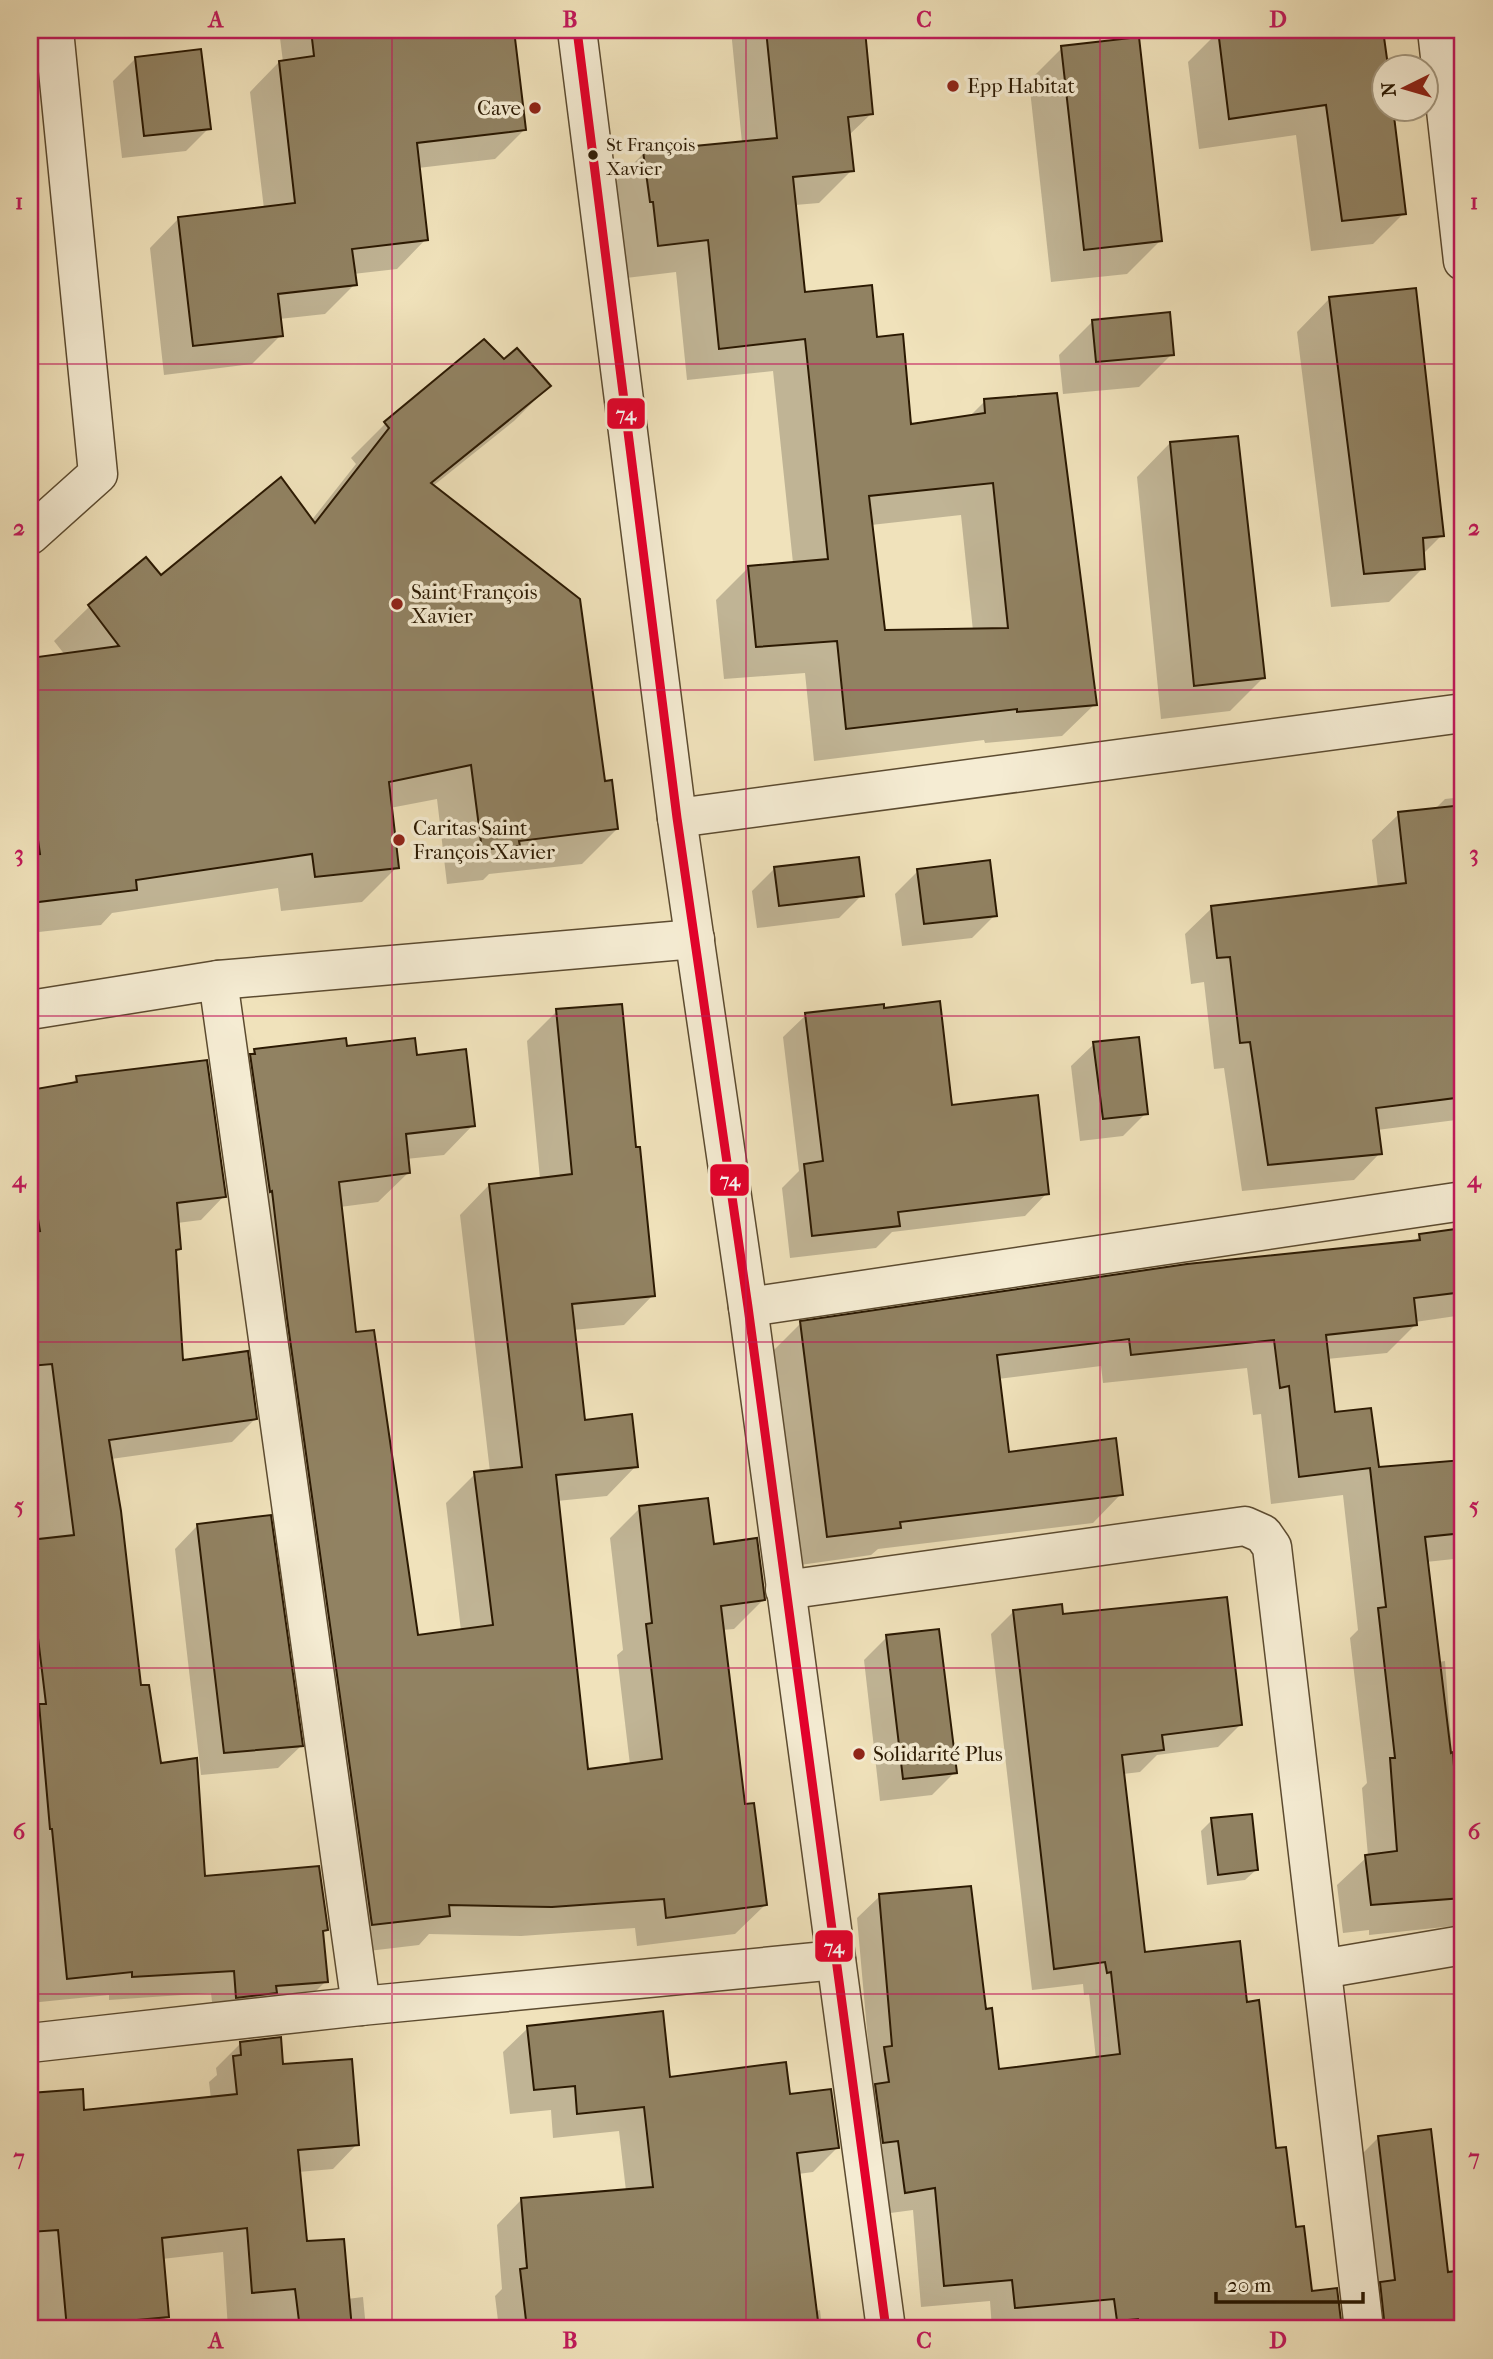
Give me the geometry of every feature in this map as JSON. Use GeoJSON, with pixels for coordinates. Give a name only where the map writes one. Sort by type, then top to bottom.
{"type":"FeatureCollection","features":[{"type":"Feature","properties":{"kind":"street"},"geometry":{"type":"LineString","coordinates":[[30,535],[98,474],[54,30]]}},
{"type":"Feature","properties":{"kind":"street"},"geometry":{"type":"LineString","coordinates":[[577,30],[677,818],[748,1307],[886,2329]]}},
{"type":"Feature","properties":{"kind":"street"},"geometry":{"type":"LineString","coordinates":[[1437,30],[1463,261]]}},
{"type":"Feature","properties":{"kind":"street"},"geometry":{"type":"LineString","coordinates":[[677,818],[1463,713]]}},
{"type":"Feature","properties":{"kind":"street"},"geometry":{"type":"LineString","coordinates":[[30,1010],[218,980],[695,939]]}},
{"type":"Feature","properties":{"kind":"street"},"geometry":{"type":"LineString","coordinates":[[218,980],[361,2006]]}},
{"type":"Feature","properties":{"kind":"street"},"geometry":{"type":"LineString","coordinates":[[748,1307],[1463,1201]]}},
{"type":"Feature","properties":{"kind":"street"},"geometry":{"type":"LineString","coordinates":[[785,1590],[1245,1526],[1263,1534],[1272,1547],[1364,2329]]}},
{"type":"Feature","properties":{"kind":"street"},"geometry":{"type":"LineString","coordinates":[[1322,1969],[1463,1945]]}},
{"type":"Feature","properties":{"kind":"street"},"geometry":{"type":"LineString","coordinates":[[30,2043],[361,2006],[836,1960]]}},
{"type":"Feature","properties":{"kind":"building"},"geometry":{"type":"Polygon","coordinates":[[[311,30],[514,30],[526,130],[417,143],[428,240],[352,249],[357,285],[278,294],[283,336],[193,346],[178,217],[295,203],[279,61],[314,56],[311,30]]]}},
{"type":"Feature","properties":{"kind":"building"},"geometry":{"type":"Polygon","coordinates":[[[766,30],[865,30],[873,114],[848,117],[854,171],[793,177],[805,292],[872,285],[877,337],[903,334],[911,424],[985,413],[984,399],[1057,393],[1097,705],[1017,712],[1017,709],[846,729],[837,641],[756,647],[748,566],[828,559],[805,339],[719,349],[708,240],[658,246],[643,151],[777,138],[766,30]],[[993,483],[869,496],[885,630],[1008,628],[993,483]]]}},
{"type":"Feature","properties":{"kind":"building"},"geometry":{"type":"Polygon","coordinates":[[[1218,30],[1383,30],[1386,52],[1370,52],[1370,122],[1395,122],[1406,214],[1342,221],[1326,105],[1229,119],[1218,30]]]}},
{"type":"Feature","properties":{"kind":"building"},"geometry":{"type":"Polygon","coordinates":[[[1139,37],[1162,241],[1084,250],[1061,46],[1139,37]]]}},
{"type":"Feature","properties":{"kind":"building"},"geometry":{"type":"Polygon","coordinates":[[[201,49],[211,129],[144,136],[135,57],[201,49]]]}},
{"type":"Feature","properties":{"kind":"building"},"geometry":{"type":"Polygon","coordinates":[[[1416,288],[1444,536],[1423,538],[1425,569],[1364,574],[1329,297],[1416,288]]]}},
{"type":"Feature","properties":{"kind":"building"},"geometry":{"type":"Polygon","coordinates":[[[1170,312],[1174,355],[1096,362],[1092,320],[1170,312]]]}},
{"type":"Feature","properties":{"kind":"building"},"geometry":{"type":"Polygon","coordinates":[[[484,339],[504,359],[517,348],[551,386],[431,483],[580,599],[605,781],[612,780],[618,829],[519,841],[520,846],[482,850],[471,765],[389,782],[399,868],[315,877],[312,854],[136,880],[137,890],[30,903],[30,855],[40,854],[30,783],[30,658],[119,646],[88,605],[146,557],[161,575],[281,477],[315,523],[389,428],[384,422],[484,339]]]}},
{"type":"Feature","properties":{"kind":"building"},"geometry":{"type":"Polygon","coordinates":[[[1238,436],[1265,678],[1194,686],[1170,442],[1238,436]]]}},
{"type":"Feature","properties":{"kind":"building"},"geometry":{"type":"Polygon","coordinates":[[[1463,805],[1463,1097],[1376,1108],[1382,1154],[1268,1165],[1250,1042],[1240,1043],[1230,957],[1217,958],[1211,906],[1406,883],[1398,812],[1463,805]]]}},
{"type":"Feature","properties":{"kind":"building"},"geometry":{"type":"Polygon","coordinates":[[[859,857],[864,896],[779,906],[774,867],[859,857]]]}},
{"type":"Feature","properties":{"kind":"building"},"geometry":{"type":"Polygon","coordinates":[[[990,860],[997,916],[924,924],[917,869],[990,860]]]}},
{"type":"Feature","properties":{"kind":"building"},"geometry":{"type":"Polygon","coordinates":[[[940,1001],[952,1105],[1038,1095],[1049,1194],[898,1212],[900,1226],[812,1236],[804,1164],[823,1161],[805,1013],[940,1001]]]}},
{"type":"Feature","properties":{"kind":"building"},"geometry":{"type":"Polygon","coordinates":[[[622,1004],[636,1147],[640,1147],[655,1296],[572,1304],[585,1420],[632,1414],[638,1467],[556,1475],[588,1769],[662,1759],[646,1624],[652,1623],[639,1506],[708,1498],[714,1544],[757,1538],[765,1600],[721,1606],[745,1804],[754,1803],[767,1905],[666,1918],[664,1899],[552,1907],[449,1905],[450,1916],[372,1925],[287,1318],[272,1191],[270,1192],[250,1054],[255,1054],[254,1049],[346,1038],[347,1046],[415,1038],[417,1055],[466,1049],[475,1126],[406,1134],[410,1173],[339,1182],[356,1332],[374,1330],[418,1635],[493,1625],[474,1472],[522,1467],[489,1184],[572,1174],[556,1009],[622,1004]]]}},
{"type":"Feature","properties":{"kind":"building"},"geometry":{"type":"Polygon","coordinates":[[[1139,1037],[1148,1114],[1103,1119],[1093,1042],[1139,1037]]]}},
{"type":"Feature","properties":{"kind":"building"},"geometry":{"type":"Polygon","coordinates":[[[207,1060],[226,1197],[177,1203],[181,1249],[176,1250],[183,1360],[248,1351],[257,1419],[109,1440],[121,1511],[141,1685],[149,1685],[161,1763],[197,1758],[205,1876],[319,1866],[328,1930],[323,1931],[328,1982],[276,1986],[277,1993],[236,1998],[234,1971],[132,1977],[132,1972],[67,1979],[39,1704],[46,1704],[30,1572],[30,1540],[74,1535],[52,1364],[30,1366],[30,1232],[40,1231],[30,1171],[30,1090],[77,1082],[76,1076],[207,1060]]]}},
{"type":"Feature","properties":{"kind":"building"},"geometry":{"type":"Polygon","coordinates":[[[1463,1228],[1463,1292],[1414,1298],[1417,1325],[1326,1335],[1335,1412],[1371,1408],[1379,1467],[1463,1460],[1463,1533],[1425,1537],[1451,1753],[1453,1752],[1463,1898],[1371,1905],[1365,1855],[1397,1851],[1390,1758],[1395,1758],[1378,1608],[1386,1607],[1370,1468],[1299,1477],[1289,1386],[1280,1388],[1274,1340],[1131,1355],[1129,1339],[997,1355],[1009,1452],[1116,1438],[1123,1495],[900,1522],[901,1528],[827,1537],[800,1321],[1187,1264],[1420,1240],[1419,1234],[1463,1228]]]}},
{"type":"Feature","properties":{"kind":"building"},"geometry":{"type":"Polygon","coordinates":[[[271,1515],[303,1746],[224,1753],[197,1524],[271,1515]]]}},
{"type":"Feature","properties":{"kind":"building"},"geometry":{"type":"Polygon","coordinates":[[[1227,1597],[1242,1725],[1162,1735],[1164,1750],[1122,1755],[1145,1952],[1240,1941],[1247,2002],[1259,2000],[1276,2148],[1286,2147],[1296,2227],[1304,2226],[1312,2291],[1337,2288],[1342,2329],[1139,2329],[1138,2319],[1117,2321],[1114,2299],[1015,2308],[1012,2280],[944,2286],[935,2188],[905,2193],[898,2141],[883,2143],[875,2084],[889,2082],[884,2047],[892,2046],[879,1894],[971,1886],[986,2009],[992,2008],[999,2069],[1120,2054],[1111,1972],[1107,1973],[1105,1962],[1054,1969],[1013,1610],[1062,1604],[1063,1614],[1227,1597]]]}},
{"type":"Feature","properties":{"kind":"building"},"geometry":{"type":"Polygon","coordinates":[[[939,1629],[957,1773],[903,1779],[886,1635],[939,1629]]]}},
{"type":"Feature","properties":{"kind":"building"},"geometry":{"type":"Polygon","coordinates":[[[1252,1814],[1258,1870],[1218,1875],[1211,1818],[1252,1814]]]}},
{"type":"Feature","properties":{"kind":"building"},"geometry":{"type":"Polygon","coordinates":[[[663,2011],[670,2077],[786,2062],[790,2094],[831,2089],[839,2148],[797,2153],[819,2329],[527,2329],[520,2269],[527,2268],[521,2198],[653,2187],[644,2107],[577,2114],[575,2086],[534,2090],[527,2026],[663,2011]]]}},
{"type":"Feature","properties":{"kind":"building"},"geometry":{"type":"Polygon","coordinates":[[[281,2037],[283,2064],[352,2059],[359,2145],[298,2150],[307,2241],[344,2239],[352,2329],[300,2329],[295,2289],[252,2293],[247,2228],[162,2238],[169,2317],[106,2323],[107,2329],[67,2329],[58,2230],[30,2232],[30,2184],[33,2183],[30,2093],[83,2089],[84,2110],[237,2094],[233,2056],[241,2055],[240,2042],[281,2037]]]}},
{"type":"Feature","properties":{"kind":"building"},"geometry":{"type":"Polygon","coordinates":[[[1431,2129],[1448,2272],[1463,2270],[1463,2326],[1443,2329],[1385,2329],[1380,2282],[1395,2280],[1378,2136],[1431,2129]]]}},
{"type":"Feature","properties":{"kind":"transit line","name":"74"},"geometry":{"type":"LineString","coordinates":[[577,30],[677,818],[748,1307],[886,2329]]}},
{"type":"Feature","properties":{"kind":"place","name":"Epp Habitat"},"geometry":{"type":"Point","coordinates":[953,86]}},
{"type":"Feature","properties":{"kind":"place","name":"Cave"},"geometry":{"type":"Point","coordinates":[535,108]}},
{"type":"Feature","properties":{"kind":"place","name":"St François Xavier"},"geometry":{"type":"Point","coordinates":[593,155]}},
{"type":"Feature","properties":{"kind":"place","name":"Saint François Xavier"},"geometry":{"type":"Point","coordinates":[397,604]}},
{"type":"Feature","properties":{"kind":"place","name":"Caritas Saint François Xavier"},"geometry":{"type":"Point","coordinates":[399,840]}},
{"type":"Feature","properties":{"kind":"place","name":"Solidarité Plus"},"geometry":{"type":"Point","coordinates":[859,1754]}}]}
